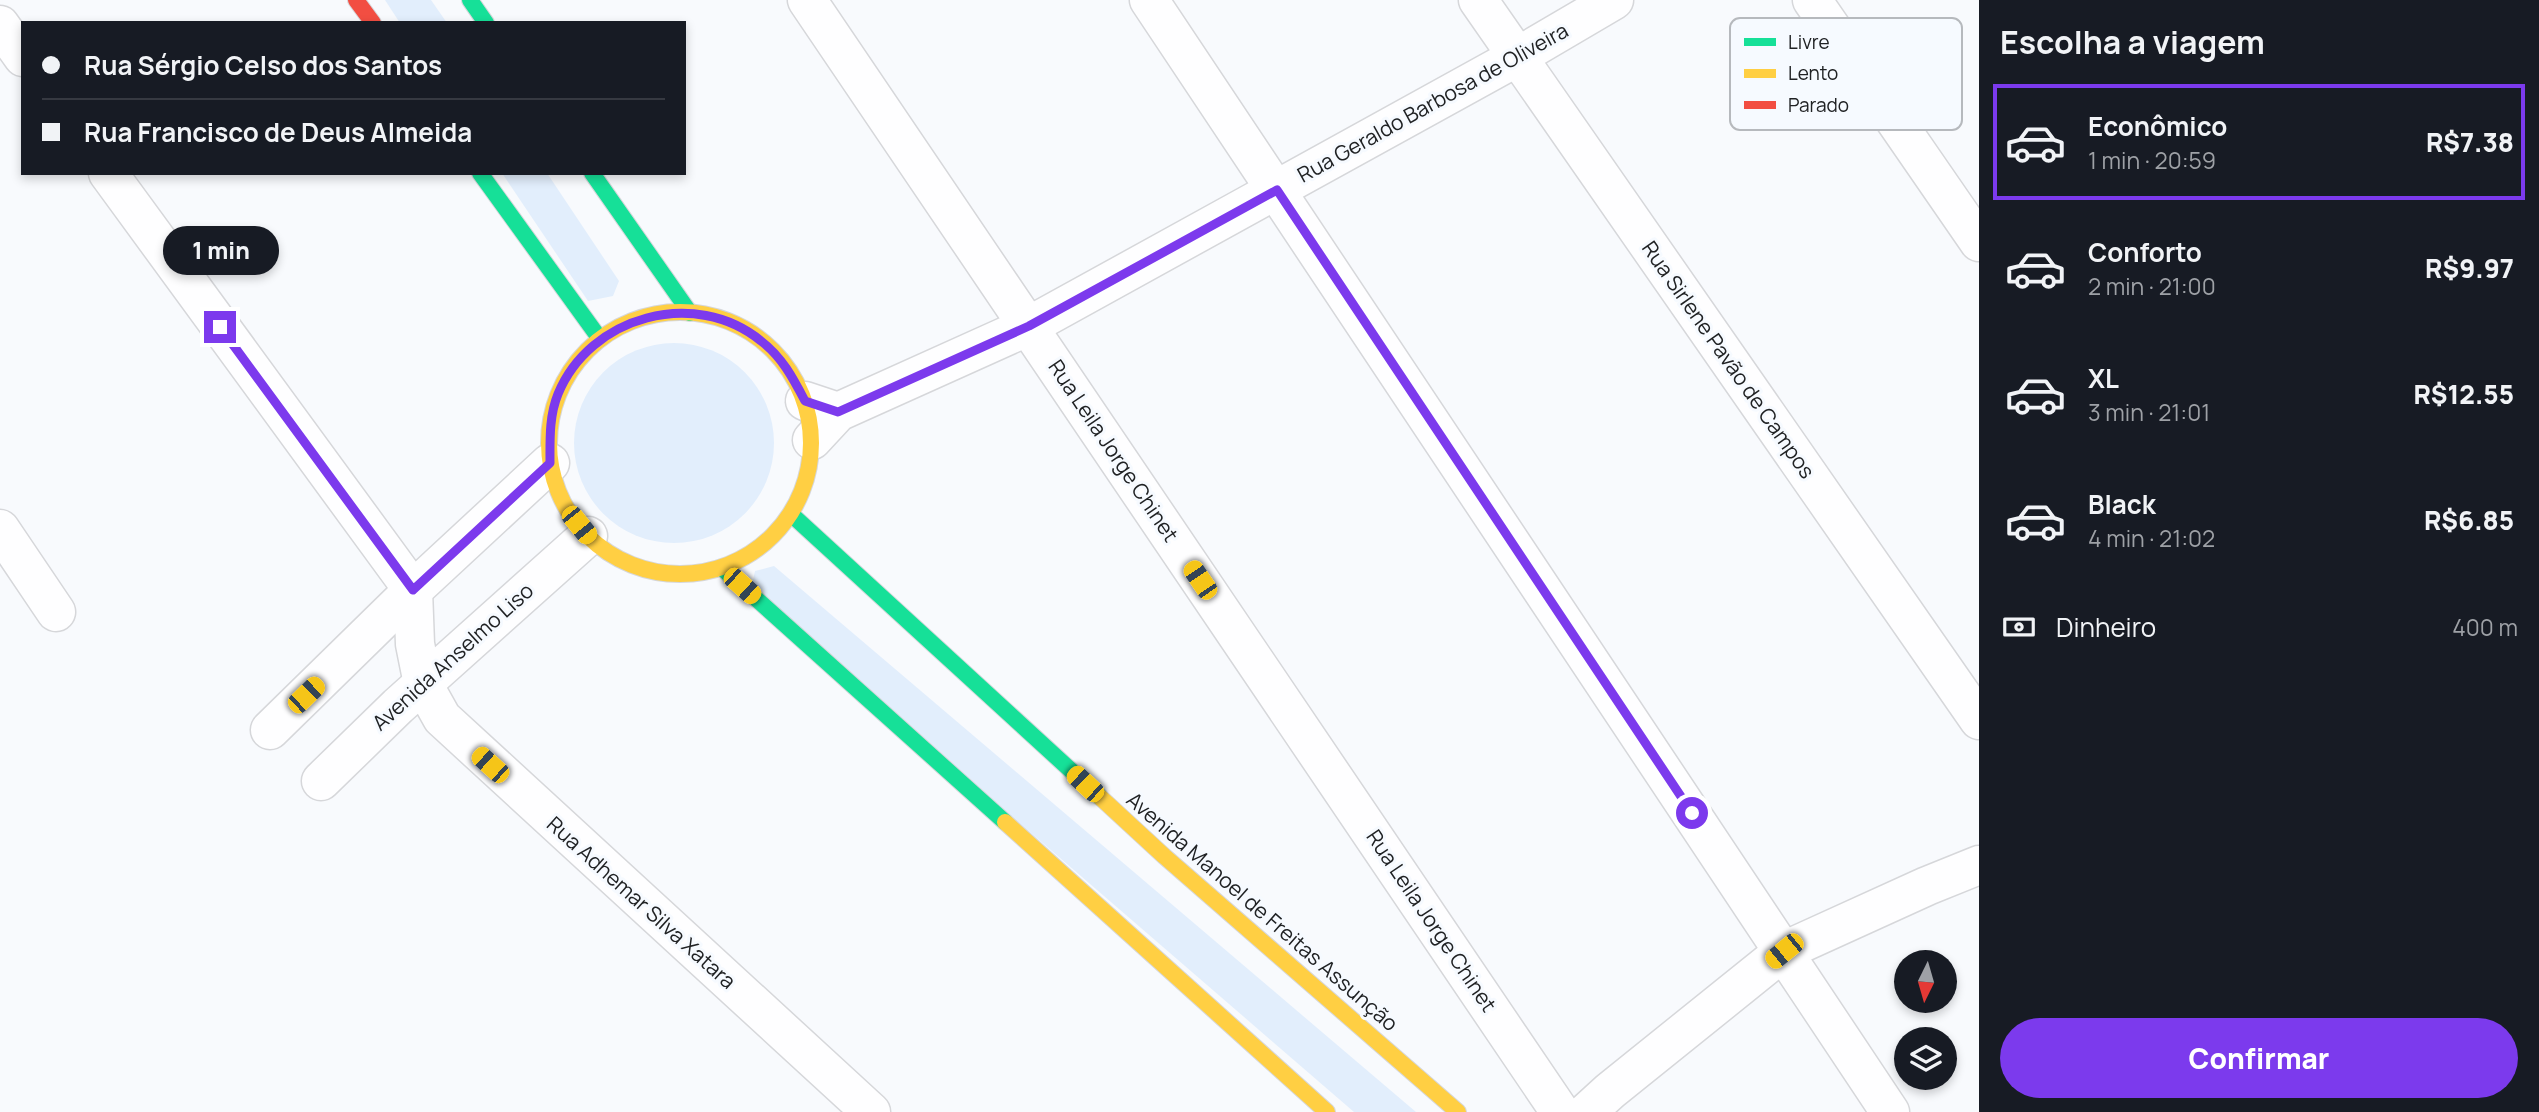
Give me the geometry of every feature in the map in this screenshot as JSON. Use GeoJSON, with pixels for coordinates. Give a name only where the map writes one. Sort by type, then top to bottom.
{"type":"FeatureCollection","features":[{"type":"Feature","properties":{"kind":"street"},"geometry":{"type":"LineString","coordinates":[[356,0],[372,21]]}},
{"type":"Feature","properties":{"kind":"street"},"geometry":{"type":"LineString","coordinates":[[470,0],[485,21]]}},
{"type":"Feature","properties":{"kind":"street","name":"Rua Leila Jorge Chinet"},"geometry":{"type":"LineString","coordinates":[[807,0],[1560,1112]]}},
{"type":"Feature","properties":{"kind":"street"},"geometry":{"type":"LineString","coordinates":[[1149,0],[1890,1112]]}},
{"type":"Feature","properties":{"kind":"street","name":"Rua Sirlene Pavão de Campos"},"geometry":{"type":"LineString","coordinates":[[1478,0],[1979,720]]}},
{"type":"Feature","properties":{"kind":"street","name":"Rua Geraldo Barbosa de Oliveira"},"geometry":{"type":"LineString","coordinates":[[812,440],[822,407],[1029,326],[1517,57],[1614,0]]}},
{"type":"Feature","properties":{"kind":"street"},"geometry":{"type":"LineString","coordinates":[[1812,0],[1824,18]]}},
{"type":"Feature","properties":{"kind":"street"},"geometry":{"type":"LineString","coordinates":[[0,26],[21,54]]}},
{"type":"Feature","properties":{"kind":"street"},"geometry":{"type":"LineString","coordinates":[[1902,130],[1979,242]]}},
{"type":"Feature","properties":{"kind":"street"},"geometry":{"type":"LineString","coordinates":[[109,175],[413,590]]}},
{"type":"Feature","properties":{"kind":"street"},"geometry":{"type":"LineString","coordinates":[[482,175],[600,340]]}},
{"type":"Feature","properties":{"kind":"street"},"geometry":{"type":"LineString","coordinates":[[593,175],[690,313]]}},
{"type":"Feature","properties":{"kind":"street"},"geometry":{"type":"LineString","coordinates":[[812,440],[810,466],[803,491],[791,514],[761,547],[722,568],[687,574],[650,571],[617,558],[587,536],[570,514],[557,490],[550,463],[550,428],[558,394],[575,364],[600,340],[627,323],[657,314],[690,313],[727,321],[760,340],[822,407]]}},
{"type":"Feature","properties":{"kind":"street"},"geometry":{"type":"LineString","coordinates":[[270,730],[413,590],[550,463]]}},
{"type":"Feature","properties":{"kind":"street","name":"Avenida Manoel de Freitas Assunção"},"geometry":{"type":"LineString","coordinates":[[791,514],[1164,856],[1458,1112]]}},
{"type":"Feature","properties":{"kind":"street"},"geometry":{"type":"LineString","coordinates":[[0,529],[57,612]]}},
{"type":"Feature","properties":{"kind":"street","name":"Avenida Anselmo Liso"},"geometry":{"type":"LineString","coordinates":[[321,780],[587,536]]}},
{"type":"Feature","properties":{"kind":"street"},"geometry":{"type":"LineString","coordinates":[[722,568],[1327,1112]]}},
{"type":"Feature","properties":{"kind":"street","name":"Rua Adhemar Silva Xatara"},"geometry":{"type":"LineString","coordinates":[[413,590],[415,644],[423,684],[450,729],[871,1112]]}},
{"type":"Feature","properties":{"kind":"street"},"geometry":{"type":"LineString","coordinates":[[1587,1112],[1784,951],[1927,886],[1979,866]]}},
{"type":"Feature","properties":{"kind":"shaded area"},"geometry":{"type":"Polygon","coordinates":[[[385,0],[431,0],[446,21],[399,21],[385,0]]]}},
{"type":"Feature","properties":{"kind":"shaded area"},"geometry":{"type":"Polygon","coordinates":[[[503,175],[548,175],[619,281],[613,296],[588,301],[503,175]]]}},
{"type":"Feature","properties":{"kind":"shaded area"},"geometry":{"type":"Polygon","coordinates":[[[654,344],[694,344],[730,359],[758,387],[773,423],[773,463],[758,499],[730,527],[694,542],[654,542],[618,527],[590,499],[575,463],[575,423],[590,387],[618,359],[654,344]]]}},
{"type":"Feature","properties":{"kind":"shaded area"},"geometry":{"type":"Polygon","coordinates":[[[774,566],[1416,1112],[1354,1112],[758,597],[752,585],[755,571],[774,566]]]}},
{"type":"Feature","properties":{"kind":"traffic: fast"},"geometry":{"type":"LineString","coordinates":[[470,0],[485,21]]}},
{"type":"Feature","properties":{"kind":"traffic: fast"},"geometry":{"type":"LineString","coordinates":[[481,175],[600,339]]}},
{"type":"Feature","properties":{"kind":"traffic: fast"},"geometry":{"type":"LineString","coordinates":[[593,175],[690,313]]}},
{"type":"Feature","properties":{"kind":"traffic: fast"},"geometry":{"type":"LineString","coordinates":[[791,514],[1100,797]]}},
{"type":"Feature","properties":{"kind":"traffic: fast"},"geometry":{"type":"LineString","coordinates":[[722,568],[1005,822]]}},
{"type":"Feature","properties":{"kind":"traffic: slow"},"geometry":{"type":"LineString","coordinates":[[680,312],[730,322],[753,334],[781,360],[801,393],[811,443],[801,493],[789,516],[763,544],[730,564],[680,574],[630,564],[607,552],[579,526],[559,493],[549,443],[559,393],[571,370],[597,342],[630,322],[680,312]]}},
{"type":"Feature","properties":{"kind":"traffic: slow"},"geometry":{"type":"LineString","coordinates":[[1100,797],[1458,1112]]}},
{"type":"Feature","properties":{"kind":"traffic: slow"},"geometry":{"type":"LineString","coordinates":[[1005,822],[1327,1112]]}},
{"type":"Feature","properties":{"kind":"traffic: jam"},"geometry":{"type":"LineString","coordinates":[[356,0],[372,21]]}},
{"type":"Feature","properties":{"kind":"route"},"geometry":{"type":"LineString","coordinates":[[220,327],[413,590],[550,463],[550,428],[558,394],[575,364],[600,340],[627,323],[657,314],[690,313],[727,321],[760,340],[787,367],[805,401],[838,412],[1029,326],[1277,190],[1692,813]]}}]}
